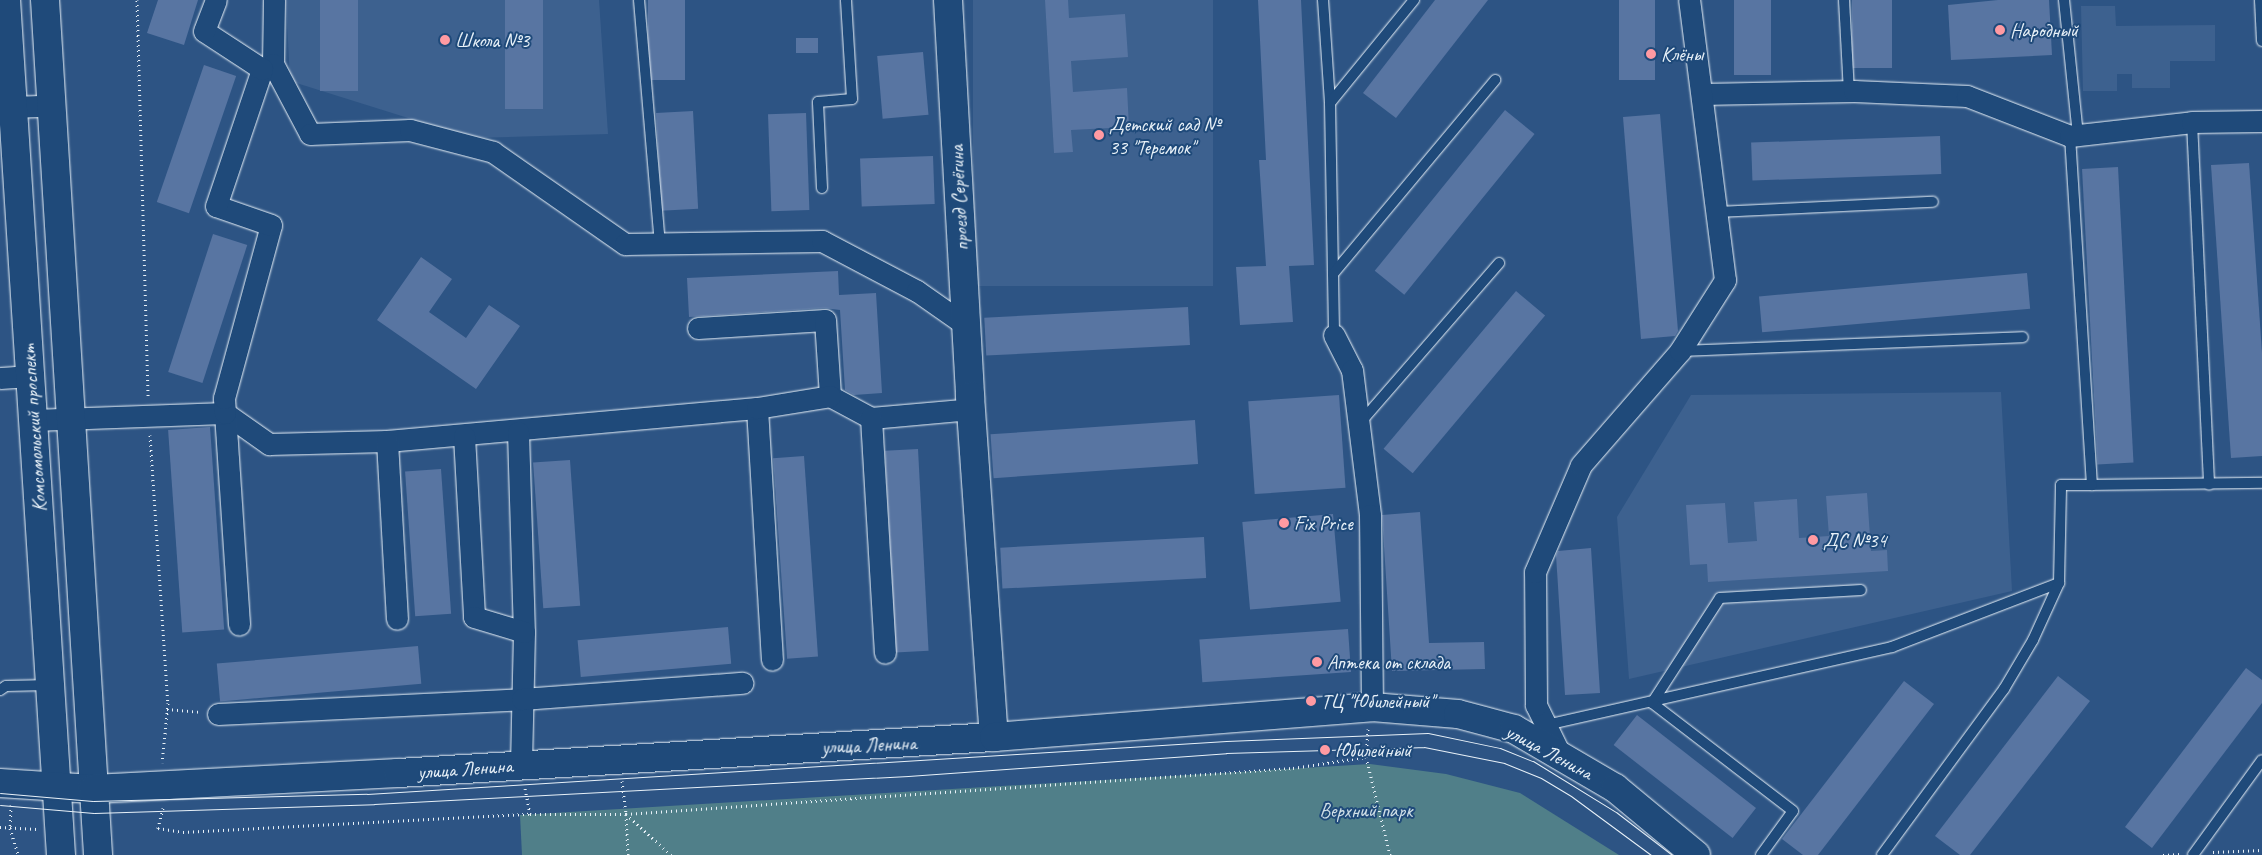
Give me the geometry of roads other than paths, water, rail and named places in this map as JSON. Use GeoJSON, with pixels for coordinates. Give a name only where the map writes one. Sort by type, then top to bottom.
{"type":"FeatureCollection","features":[{"type":"Feature","properties":{"kind":"street","name":"Комсомольский проспект"},"geometry":{"type":"LineString","coordinates":[[6,0],[61,855]]}},
{"type":"Feature","properties":{"kind":"street","name":"Комсомольский проспект"},"geometry":{"type":"LineString","coordinates":[[45,0],[98,855]]}},
{"type":"Feature","properties":{"kind":"street"},"geometry":{"type":"LineString","coordinates":[[216,0],[204,31],[262,69],[216,206],[271,225],[224,398],[239,625]]}},
{"type":"Feature","properties":{"kind":"street"},"geometry":{"type":"LineString","coordinates":[[274,0],[274,64],[310,134],[410,130],[493,152],[624,244],[660,245],[822,241],[917,291],[967,326]]}},
{"type":"Feature","properties":{"kind":"street","name":"проезд Серёгина"},"geometry":{"type":"LineString","coordinates":[[948,0],[970,402],[994,737]]}},
{"type":"Feature","properties":{"kind":"street"},"geometry":{"type":"LineString","coordinates":[[1560,754],[1536,705],[1535,572],[1582,465],[1680,351],[1725,280],[1689,0]]}},
{"type":"Feature","properties":{"kind":"street"},"geometry":{"type":"LineString","coordinates":[[1702,94],[1849,91],[1967,96],[2074,135],[2192,122],[2262,121]]}},
{"type":"Feature","properties":{"kind":"street"},"geometry":{"type":"LineString","coordinates":[[13,107],[51,106]]}},
{"type":"Feature","properties":{"kind":"street"},"geometry":{"type":"LineString","coordinates":[[698,328],[826,320],[830,396]]}},
{"type":"Feature","properties":{"kind":"street"},"geometry":{"type":"LineString","coordinates":[[1334,335],[1352,370],[1370,515],[1372,707]]}},
{"type":"Feature","properties":{"kind":"street"},"geometry":{"type":"LineString","coordinates":[[0,378],[30,376]]}},
{"type":"Feature","properties":{"kind":"street"},"geometry":{"type":"LineString","coordinates":[[33,420],[70,417],[225,413],[269,444],[387,441],[518,432],[757,408],[830,396],[871,418],[970,402]]}},
{"type":"Feature","properties":{"kind":"street"},"geometry":{"type":"LineString","coordinates":[[757,408],[772,660]]}},
{"type":"Feature","properties":{"kind":"street"},"geometry":{"type":"LineString","coordinates":[[871,418],[884,653]]}},
{"type":"Feature","properties":{"kind":"street"},"geometry":{"type":"LineString","coordinates":[[518,432],[524,632],[521,765]]}},
{"type":"Feature","properties":{"kind":"street"},"geometry":{"type":"LineString","coordinates":[[464,436],[474,616],[524,632]]}},
{"type":"Feature","properties":{"kind":"street"},"geometry":{"type":"LineString","coordinates":[[387,441],[397,618]]}},
{"type":"Feature","properties":{"kind":"street"},"geometry":{"type":"LineString","coordinates":[[218,714],[522,699],[742,684]]}},
{"type":"Feature","properties":{"kind":"street","name":"улица Ленина"},"geometry":{"type":"LineString","coordinates":[[0,783],[56,789],[93,789],[994,737],[1372,707],[1458,714],[1514,729],[1560,754],[1614,788],[1696,855]]}},
{"type":"Feature","properties":{"kind":"lane"},"geometry":{"type":"LineString","coordinates":[[639,0],[660,245]]}},
{"type":"Feature","properties":{"kind":"lane"},"geometry":{"type":"LineString","coordinates":[[822,188],[818,102],[852,99],[846,0]]}},
{"type":"Feature","properties":{"kind":"lane"},"geometry":{"type":"LineString","coordinates":[[1323,0],[1330,103],[1334,335]]}},
{"type":"Feature","properties":{"kind":"lane"},"geometry":{"type":"LineString","coordinates":[[1330,103],[1414,0]]}},
{"type":"Feature","properties":{"kind":"lane"},"geometry":{"type":"LineString","coordinates":[[1844,0],[1849,91]]}},
{"type":"Feature","properties":{"kind":"lane"},"geometry":{"type":"LineString","coordinates":[[2064,0],[2074,135],[2092,485]]}},
{"type":"Feature","properties":{"kind":"lane"},"geometry":{"type":"LineString","coordinates":[[2260,0],[2262,42]]}},
{"type":"Feature","properties":{"kind":"lane"},"geometry":{"type":"LineString","coordinates":[[1333,274],[1495,80]]}},
{"type":"Feature","properties":{"kind":"lane"},"geometry":{"type":"LineString","coordinates":[[2192,122],[2209,485]]}},
{"type":"Feature","properties":{"kind":"lane"},"geometry":{"type":"LineString","coordinates":[[1717,212],[1933,202]]}},
{"type":"Feature","properties":{"kind":"lane"},"geometry":{"type":"LineString","coordinates":[[1359,424],[1499,263]]}},
{"type":"Feature","properties":{"kind":"lane"},"geometry":{"type":"LineString","coordinates":[[1680,351],[2023,337]]}},
{"type":"Feature","properties":{"kind":"lane"},"geometry":{"type":"LineString","coordinates":[[1882,855],[2004,689],[2033,640],[2059,583],[2061,485],[2262,483]]}},
{"type":"Feature","properties":{"kind":"lane"},"geometry":{"type":"LineString","coordinates":[[1546,725],[1652,703],[1892,647],[2059,583]]}},
{"type":"Feature","properties":{"kind":"lane"},"geometry":{"type":"LineString","coordinates":[[1652,703],[1720,598],[1860,590]]}},
{"type":"Feature","properties":{"kind":"lane"},"geometry":{"type":"LineString","coordinates":[[0,690],[6,686],[50,685]]}},
{"type":"Feature","properties":{"kind":"lane"},"geometry":{"type":"LineString","coordinates":[[1652,703],[1793,812],[1762,855]]}},
{"type":"Feature","properties":{"kind":"lane"},"geometry":{"type":"LineString","coordinates":[[2193,855],[2262,760]]}},
{"type":"Feature","properties":{"kind":"tram line"},"geometry":{"type":"LineString","coordinates":[[0,793],[93,801],[367,794],[1226,741],[1428,733],[1500,748],[1533,761],[1616,812],[1672,855]]}},
{"type":"Feature","properties":{"kind":"tram line"},"geometry":{"type":"LineString","coordinates":[[0,805],[94,813],[374,804],[908,776],[1226,753],[1424,747],[1504,763],[1541,778],[1571,796],[1651,855]]}},
{"type":"Feature","properties":{"kind":"place","name":"Народный"},"geometry":{"type":"Point","coordinates":[2000,30]}},
{"type":"Feature","properties":{"kind":"place","name":"Школа №3"},"geometry":{"type":"Point","coordinates":[445,40]}},
{"type":"Feature","properties":{"kind":"place","name":"Клёны"},"geometry":{"type":"Point","coordinates":[1651,54]}},
{"type":"Feature","properties":{"kind":"place","name":"Детский сад № 33 \"Теремок\""},"geometry":{"type":"Point","coordinates":[1099,135]}},
{"type":"Feature","properties":{"kind":"place","name":"Fix Price"},"geometry":{"type":"Point","coordinates":[1284,523]}},
{"type":"Feature","properties":{"kind":"place","name":"ДС №34"},"geometry":{"type":"Point","coordinates":[1813,540]}},
{"type":"Feature","properties":{"kind":"place","name":"Аптека от склада"},"geometry":{"type":"Point","coordinates":[1317,662]}},
{"type":"Feature","properties":{"kind":"place","name":"ТЦ \"Юбилейный\""},"geometry":{"type":"Point","coordinates":[1311,701]}},
{"type":"Feature","properties":{"kind":"place","name":"Юбилейный"},"geometry":{"type":"Point","coordinates":[1325,750]}},
{"type":"Feature","properties":{"kind":"park label","name":"Верхний парк"},"geometry":{"type":"Point","coordinates":[1366,810]}}]}
